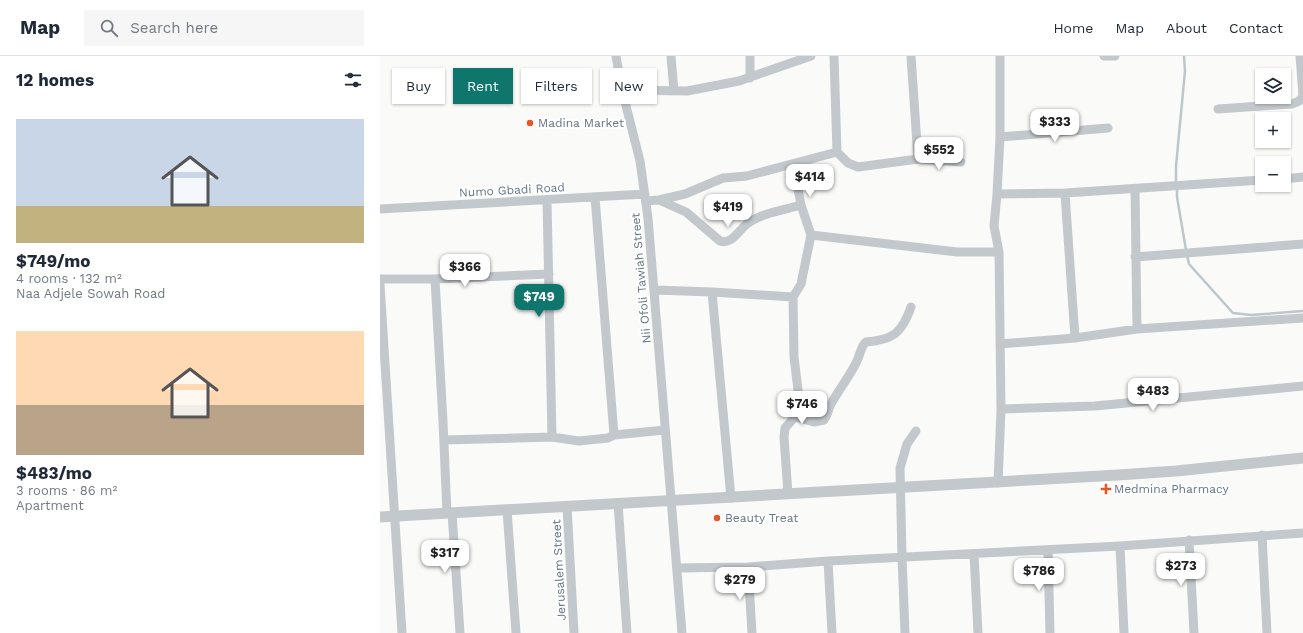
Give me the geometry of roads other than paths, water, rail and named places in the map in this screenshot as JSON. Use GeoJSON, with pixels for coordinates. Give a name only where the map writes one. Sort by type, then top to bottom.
{"type":"FeatureCollection","features":[{"type":"Feature","properties":{"kind":"street","name":"Nii Ofoli Tawiah Street"},"geometry":{"type":"LineString","coordinates":[[616,56],[618,68]]}},
{"type":"Feature","properties":{"kind":"street"},"geometry":{"type":"LineString","coordinates":[[671,56],[674,91]]}},
{"type":"Feature","properties":{"kind":"street"},"geometry":{"type":"LineString","coordinates":[[750,56],[750,78]]}},
{"type":"Feature","properties":{"kind":"street"},"geometry":{"type":"LineString","coordinates":[[657,91],[687,91],[750,78],[811,56]]}},
{"type":"Feature","properties":{"kind":"street"},"geometry":{"type":"LineString","coordinates":[[834,56],[837,152],[848,163],[858,167],[918,159],[961,162]]}},
{"type":"Feature","properties":{"kind":"street"},"geometry":{"type":"LineString","coordinates":[[912,56],[918,159]]}},
{"type":"Feature","properties":{"kind":"street"},"geometry":{"type":"LineString","coordinates":[[998,483],[1001,410],[999,252],[994,226],[998,194],[1000,56]]}},
{"type":"Feature","properties":{"kind":"street"},"geometry":{"type":"LineString","coordinates":[[1104,56],[1115,56]]}},
{"type":"Feature","properties":{"kind":"street"},"geometry":{"type":"LineString","coordinates":[[1218,109],[1292,104],[1298,102],[1303,95],[1300,56]]}},
{"type":"Feature","properties":{"kind":"street","name":"Nii Ofoli Tawiah Street"},"geometry":{"type":"LineString","coordinates":[[626,104],[640,161],[645,198],[672,501],[682,633]]}},
{"type":"Feature","properties":{"kind":"street"},"geometry":{"type":"LineString","coordinates":[[1000,137],[1108,128]]}},
{"type":"Feature","properties":{"kind":"street","name":"Numo Gbadi Road"},"geometry":{"type":"LineString","coordinates":[[380,209],[595,197],[645,198],[659,200],[685,194],[724,178],[747,176],[837,152]]}},
{"type":"Feature","properties":{"kind":"street"},"geometry":{"type":"LineString","coordinates":[[788,494],[784,437],[785,428],[795,417],[800,407],[794,357],[793,297],[801,284],[811,235],[801,205],[797,184],[796,163]]}},
{"type":"Feature","properties":{"kind":"street"},"geometry":{"type":"LineString","coordinates":[[1291,179],[1303,178]]}},
{"type":"Feature","properties":{"kind":"street"},"geometry":{"type":"LineString","coordinates":[[998,194],[1065,193],[1255,180]]}},
{"type":"Feature","properties":{"kind":"street"},"geometry":{"type":"LineString","coordinates":[[1135,188],[1137,329]]}},
{"type":"Feature","properties":{"kind":"street"},"geometry":{"type":"LineString","coordinates":[[1065,193],[1075,338]]}},
{"type":"Feature","properties":{"kind":"street"},"geometry":{"type":"LineString","coordinates":[[595,197],[614,435]]}},
{"type":"Feature","properties":{"kind":"street"},"geometry":{"type":"LineString","coordinates":[[547,200],[552,436]]}},
{"type":"Feature","properties":{"kind":"street"},"geometry":{"type":"LineString","coordinates":[[659,200],[686,212],[720,241],[724,242],[728,242],[746,224],[754,219],[801,205]]}},
{"type":"Feature","properties":{"kind":"street"},"geometry":{"type":"LineString","coordinates":[[811,235],[957,252],[999,252]]}},
{"type":"Feature","properties":{"kind":"street"},"geometry":{"type":"LineString","coordinates":[[1135,257],[1303,244]]}},
{"type":"Feature","properties":{"kind":"street"},"geometry":{"type":"LineString","coordinates":[[380,280],[549,274]]}},
{"type":"Feature","properties":{"kind":"street"},"geometry":{"type":"LineString","coordinates":[[435,279],[449,513],[460,633]]}},
{"type":"Feature","properties":{"kind":"street"},"geometry":{"type":"LineString","coordinates":[[380,284],[402,633]]}},
{"type":"Feature","properties":{"kind":"street"},"geometry":{"type":"LineString","coordinates":[[654,290],[793,297]]}},
{"type":"Feature","properties":{"kind":"street"},"geometry":{"type":"LineString","coordinates":[[712,292],[731,498]]}},
{"type":"Feature","properties":{"kind":"street"},"geometry":{"type":"LineString","coordinates":[[795,417],[814,422],[824,420],[857,361],[863,344],[866,342],[882,341],[897,333],[906,322],[911,307]]}},
{"type":"Feature","properties":{"kind":"street"},"geometry":{"type":"LineString","coordinates":[[1000,344],[1075,338],[1137,329],[1303,318]]}},
{"type":"Feature","properties":{"kind":"street"},"geometry":{"type":"LineString","coordinates":[[1001,410],[1095,406],[1303,386]]}},
{"type":"Feature","properties":{"kind":"street"},"geometry":{"type":"LineString","coordinates":[[444,440],[552,436],[579,441],[608,438],[614,435],[665,430]]}},
{"type":"Feature","properties":{"kind":"street"},"geometry":{"type":"LineString","coordinates":[[905,633],[900,468],[907,444],[916,432]]}},
{"type":"Feature","properties":{"kind":"street"},"geometry":{"type":"LineString","coordinates":[[380,517],[394,515],[731,498],[900,487],[998,483],[1176,471],[1303,458]]}},
{"type":"Feature","properties":{"kind":"street"},"geometry":{"type":"LineString","coordinates":[[618,503],[627,633]]}},
{"type":"Feature","properties":{"kind":"street","name":"Jerusalem Street"},"geometry":{"type":"LineString","coordinates":[[567,506],[574,633]]}},
{"type":"Feature","properties":{"kind":"street"},"geometry":{"type":"LineString","coordinates":[[507,510],[516,633]]}},
{"type":"Feature","properties":{"kind":"street"},"geometry":{"type":"LineString","coordinates":[[677,568],[748,567],[828,561],[1120,546],[1303,532]]}},
{"type":"Feature","properties":{"kind":"street"},"geometry":{"type":"LineString","coordinates":[[1262,535],[1267,633]]}},
{"type":"Feature","properties":{"kind":"street"},"geometry":{"type":"LineString","coordinates":[[1189,540],[1194,633]]}},
{"type":"Feature","properties":{"kind":"street"},"geometry":{"type":"LineString","coordinates":[[1120,546],[1124,633]]}},
{"type":"Feature","properties":{"kind":"street"},"geometry":{"type":"LineString","coordinates":[[1048,550],[1050,633]]}},
{"type":"Feature","properties":{"kind":"street"},"geometry":{"type":"LineString","coordinates":[[974,554],[978,633]]}},
{"type":"Feature","properties":{"kind":"street"},"geometry":{"type":"LineString","coordinates":[[828,561],[832,633]]}},
{"type":"Feature","properties":{"kind":"street"},"geometry":{"type":"LineString","coordinates":[[748,567],[752,633]]}},
{"type":"Feature","properties":{"kind":"waterway"},"geometry":{"type":"LineString","coordinates":[[1176,183],[1176,166],[1185,71],[1184,56]]}},
{"type":"Feature","properties":{"kind":"waterway"},"geometry":{"type":"LineString","coordinates":[[1177,188],[1177,197],[1186,250]]}},
{"type":"Feature","properties":{"kind":"waterway"},"geometry":{"type":"LineString","coordinates":[[1187,255],[1189,264],[1233,313],[1251,315],[1303,311]]}},
{"type":"Feature","properties":{"kind":"place","name":"Madina Market"},"geometry":{"type":"Point","coordinates":[530,123]}},
{"type":"Feature","properties":{"kind":"place","name":"Medmina Pharmacy"},"geometry":{"type":"Point","coordinates":[1106,489]}},
{"type":"Feature","properties":{"kind":"place","name":"Beauty Treat"},"geometry":{"type":"Point","coordinates":[717,518]}}]}
